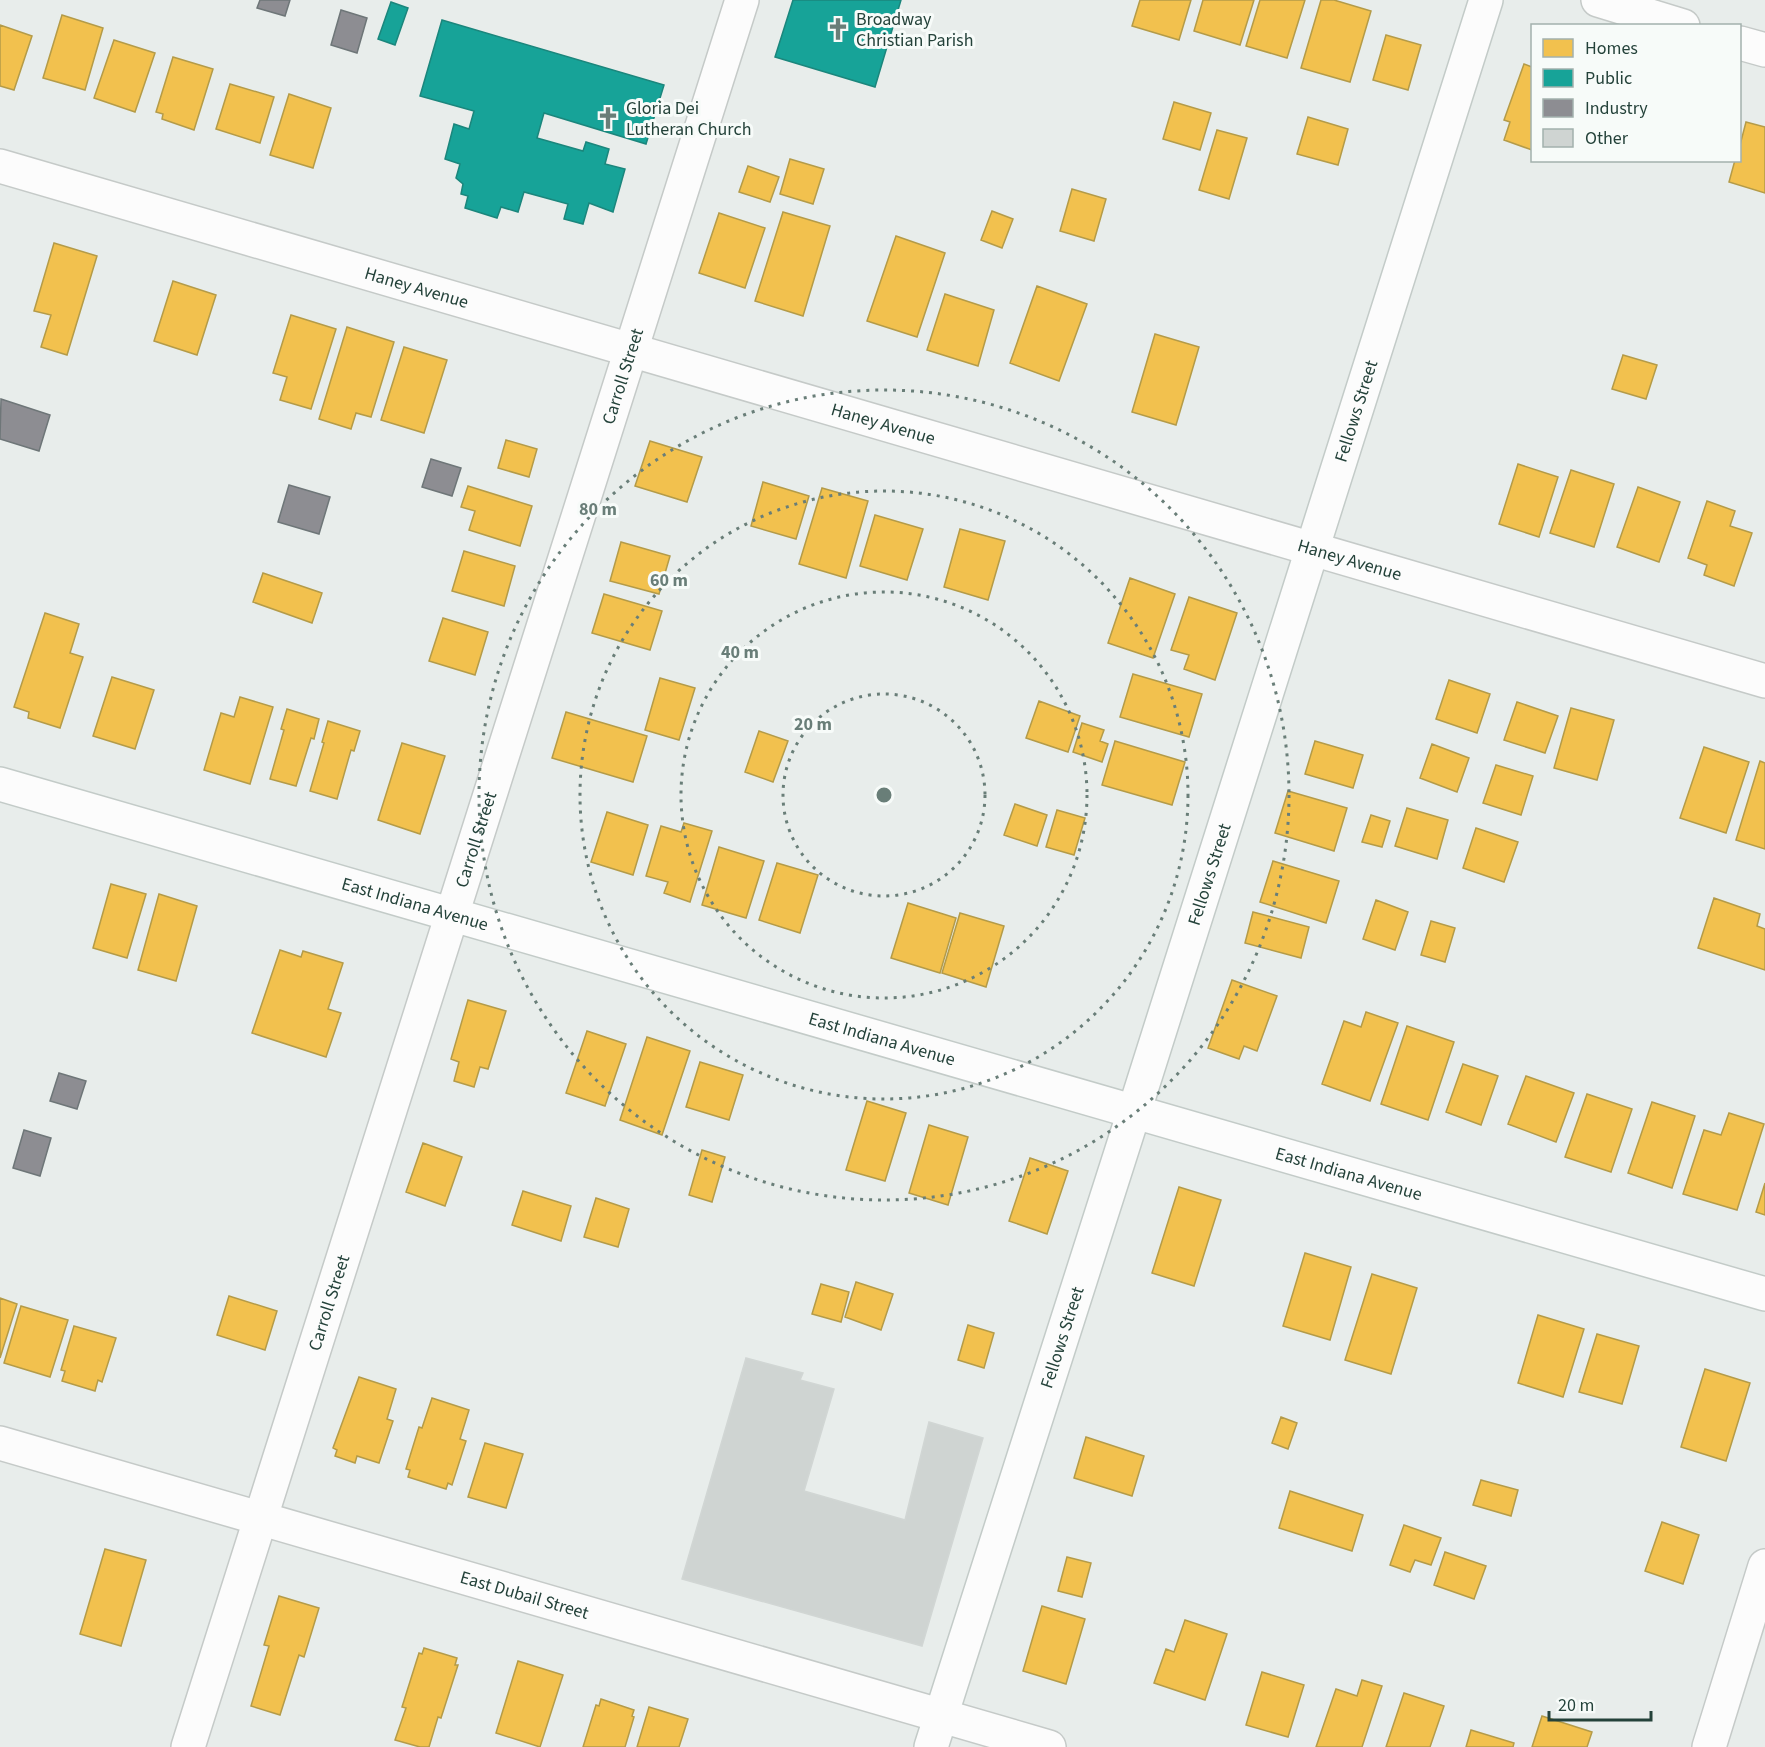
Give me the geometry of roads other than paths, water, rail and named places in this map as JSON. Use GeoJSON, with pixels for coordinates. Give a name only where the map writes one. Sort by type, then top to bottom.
{"type":"FeatureCollection","features":[{"type":"Feature","properties":{"kind":"street","name":"Carroll Street"},"geometry":{"type":"LineString","coordinates":[[188,1747],[742,0]]}},
{"type":"Feature","properties":{"kind":"street","name":"Fellows Street"},"geometry":{"type":"LineString","coordinates":[[931,1747],[1486,0]]}},
{"type":"Feature","properties":{"kind":"street"},"geometry":{"type":"LineString","coordinates":[[1598,0],[1676,24]]}},
{"type":"Feature","properties":{"kind":"street"},"geometry":{"type":"LineString","coordinates":[[1741,43],[1765,50]]}},
{"type":"Feature","properties":{"kind":"street","name":"Haney Avenue"},"geometry":{"type":"LineString","coordinates":[[0,166],[1765,681]]}},
{"type":"Feature","properties":{"kind":"street","name":"East Indiana Avenue"},"geometry":{"type":"LineString","coordinates":[[0,784],[1765,1294]]}},
{"type":"Feature","properties":{"kind":"street","name":"East Dubail Street"},"geometry":{"type":"LineString","coordinates":[[0,1443],[1049,1747]]}},
{"type":"Feature","properties":{"kind":"street"},"geometry":{"type":"LineString","coordinates":[[1708,1747],[1765,1566]]}},
{"type":"Feature","properties":{"kind":"place","name":"Broadway Christian Parish"},"geometry":{"type":"Point","coordinates":[838,29]}},
{"type":"Feature","properties":{"kind":"place","name":"Gloria Dei Lutheran Church"},"geometry":{"type":"Point","coordinates":[608,118]}}]}
